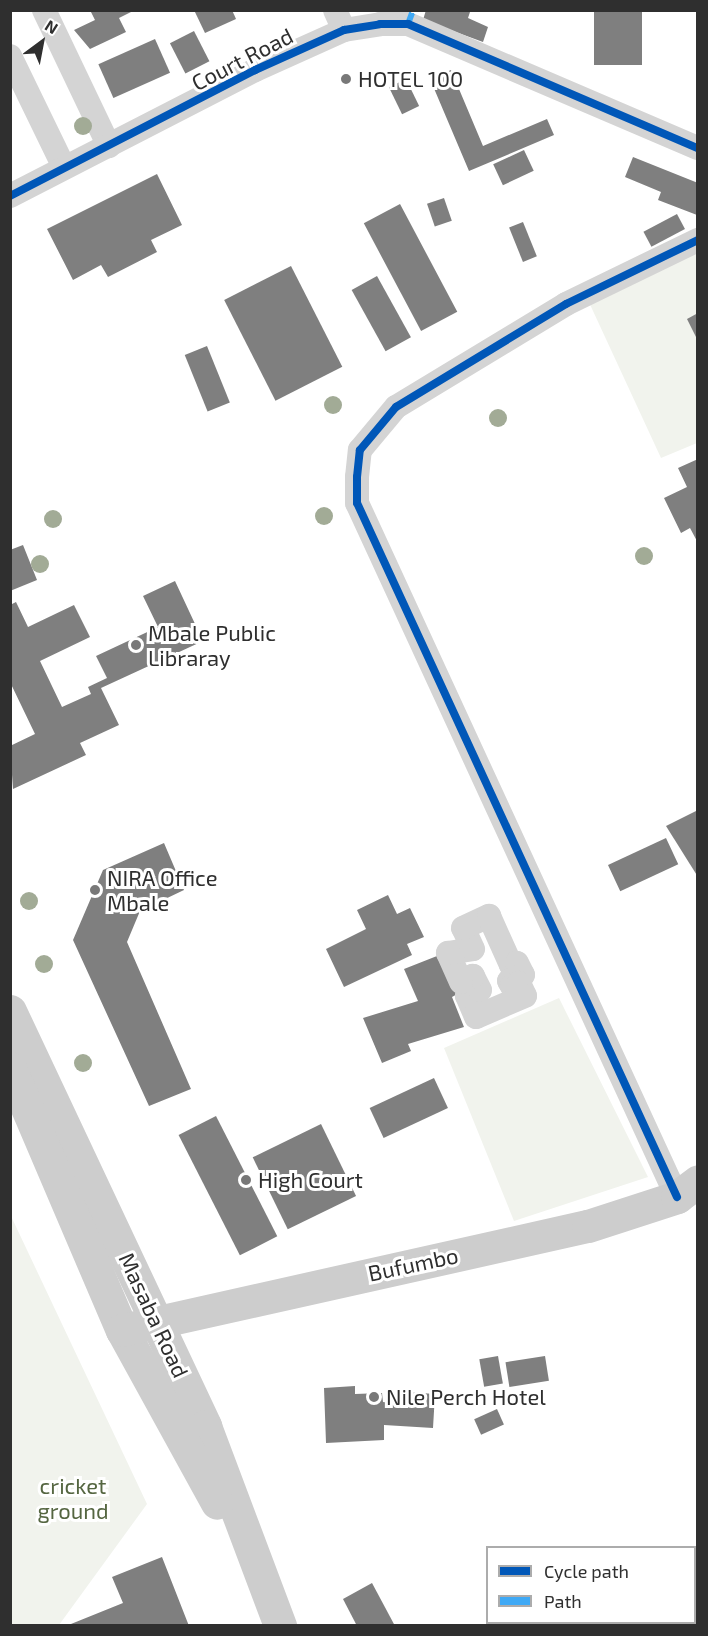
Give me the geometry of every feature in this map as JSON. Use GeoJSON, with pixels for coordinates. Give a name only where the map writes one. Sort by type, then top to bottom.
{"type":"FeatureCollection","features":[{"type":"Feature","properties":{"kind":"street"},"geometry":{"type":"LineString","coordinates":[[44,10],[109,146]]}},
{"type":"Feature","properties":{"kind":"street","name":"Court Road"},"geometry":{"type":"LineString","coordinates":[[10,196],[63,167],[109,146],[339,20],[408,24],[698,148]]}},
{"type":"Feature","properties":{"kind":"street"},"geometry":{"type":"LineString","coordinates":[[10,56],[63,167]]}},
{"type":"Feature","properties":{"kind":"street"},"geometry":{"type":"LineString","coordinates":[[687,1189],[357,503],[357,477],[360,450],[396,407],[566,303],[698,240]]}},
{"type":"Feature","properties":{"kind":"street"},"geometry":{"type":"LineString","coordinates":[[489,916],[511,965],[517,963],[523,975],[509,981],[512,986],[519,983],[525,996],[476,1017],[466,996],[480,990],[474,976],[461,982],[448,953],[473,949],[463,928],[489,916]]}},
{"type":"Feature","properties":{"kind":"street","name":"Masaba Road"},"geometry":{"type":"LineString","coordinates":[[10,1011],[205,1426],[249,1556],[280,1626]]}},
{"type":"Feature","properties":{"kind":"street"},"geometry":{"type":"LineString","coordinates":[[10,1068],[122,1330],[179,1440],[249,1556]]}},
{"type":"Feature","properties":{"kind":"street","name":"Bufumbo"},"geometry":{"type":"LineString","coordinates":[[122,1330],[156,1319],[588,1226],[687,1189]]}},
{"type":"Feature","properties":{"kind":"green space"},"geometry":{"type":"Polygon","coordinates":[[[697,249],[697,443],[661,458],[587,298],[697,249]]]}},
{"type":"Feature","properties":{"kind":"green space"},"geometry":{"type":"Polygon","coordinates":[[[559,998],[648,1177],[514,1221],[444,1048],[559,998]]]}},
{"type":"Feature","properties":{"kind":"green space","name":"cricket ground"},"geometry":{"type":"Polygon","coordinates":[[[10,1214],[147,1504],[59,1625],[11,1625],[10,1214]]]}},
{"type":"Feature","properties":{"kind":"building"},"geometry":{"type":"Polygon","coordinates":[[[90,10],[135,10],[119,18],[126,32],[90,49],[74,30],[95,20],[90,10]]]}},
{"type":"Feature","properties":{"kind":"building"},"geometry":{"type":"Polygon","coordinates":[[[194,10],[232,10],[236,19],[205,33],[194,10]]]}},
{"type":"Feature","properties":{"kind":"building"},"geometry":{"type":"Polygon","coordinates":[[[426,10],[470,12],[468,18],[488,27],[483,42],[423,20],[426,10]]]}},
{"type":"Feature","properties":{"kind":"building"},"geometry":{"type":"Polygon","coordinates":[[[594,10],[642,10],[642,65],[594,65],[594,10]]]}},
{"type":"Feature","properties":{"kind":"building"},"geometry":{"type":"Polygon","coordinates":[[[194,31],[209,61],[185,74],[170,43],[194,31]]]}},
{"type":"Feature","properties":{"kind":"building"},"geometry":{"type":"Polygon","coordinates":[[[155,39],[170,73],[113,98],[98,64],[155,39]]]}},
{"type":"Feature","properties":{"kind":"building"},"geometry":{"type":"Polygon","coordinates":[[[451,70],[483,146],[547,119],[554,135],[469,171],[430,79],[451,70]]]}},
{"type":"Feature","properties":{"kind":"building"},"geometry":{"type":"Polygon","coordinates":[[[406,79],[419,106],[402,114],[389,87],[406,79]]]}},
{"type":"Feature","properties":{"kind":"building"},"geometry":{"type":"Polygon","coordinates":[[[524,150],[534,171],[503,185],[493,164],[524,150]]]}},
{"type":"Feature","properties":{"kind":"building"},"geometry":{"type":"Polygon","coordinates":[[[633,157],[698,183],[697,215],[658,200],[661,192],[625,177],[633,157]]]}},
{"type":"Feature","properties":{"kind":"building"},"geometry":{"type":"Polygon","coordinates":[[[157,174],[182,225],[151,240],[157,252],[108,277],[101,265],[73,280],[47,229],[157,174]]]}},
{"type":"Feature","properties":{"kind":"building"},"geometry":{"type":"Polygon","coordinates":[[[444,198],[452,221],[435,227],[427,204],[444,198]]]}},
{"type":"Feature","properties":{"kind":"building"},"geometry":{"type":"Polygon","coordinates":[[[400,204],[457,312],[421,331],[364,223],[400,204]]]}},
{"type":"Feature","properties":{"kind":"building"},"geometry":{"type":"Polygon","coordinates":[[[677,214],[685,229],[651,247],[643,232],[677,214]]]}},
{"type":"Feature","properties":{"kind":"building"},"geometry":{"type":"Polygon","coordinates":[[[523,222],[537,256],[523,262],[509,228],[523,222]]]}},
{"type":"Feature","properties":{"kind":"building"},"geometry":{"type":"Polygon","coordinates":[[[291,266],[342,367],[275,401],[224,300],[291,266]]]}},
{"type":"Feature","properties":{"kind":"building"},"geometry":{"type":"Polygon","coordinates":[[[377,276],[411,337],[386,351],[352,290],[377,276]]]}},
{"type":"Feature","properties":{"kind":"building"},"geometry":{"type":"Polygon","coordinates":[[[698,313],[698,341],[687,319],[698,313]]]}},
{"type":"Feature","properties":{"kind":"building"},"geometry":{"type":"Polygon","coordinates":[[[207,346],[230,403],[208,412],[185,355],[207,346]]]}},
{"type":"Feature","properties":{"kind":"building"},"geometry":{"type":"Polygon","coordinates":[[[698,459],[698,543],[690,528],[681,533],[664,498],[687,487],[678,468],[698,459]]]}},
{"type":"Feature","properties":{"kind":"building"},"geometry":{"type":"Polygon","coordinates":[[[23,545],[37,580],[10,591],[10,550],[23,545]]]}},
{"type":"Feature","properties":{"kind":"building"},"geometry":{"type":"Polygon","coordinates":[[[175,581],[203,641],[101,688],[119,725],[80,743],[86,755],[13,789],[10,746],[35,734],[10,682],[10,605],[16,602],[28,627],[74,605],[90,637],[40,661],[62,707],[91,694],[88,687],[107,678],[96,656],[158,627],[143,596],[175,581]]]}},
{"type":"Feature","properties":{"kind":"building"},"geometry":{"type":"Polygon","coordinates":[[[696,811],[698,814],[698,877],[666,826],[696,811]]]}},
{"type":"Feature","properties":{"kind":"building"},"geometry":{"type":"Polygon","coordinates":[[[666,838],[678,864],[620,891],[608,865],[666,838]]]}},
{"type":"Feature","properties":{"kind":"building"},"geometry":{"type":"Polygon","coordinates":[[[164,843],[184,890],[140,911],[127,942],[191,1089],[149,1106],[73,940],[103,870],[164,843]]]}},
{"type":"Feature","properties":{"kind":"building"},"geometry":{"type":"Polygon","coordinates":[[[388,895],[397,914],[410,908],[424,937],[407,944],[412,955],[344,987],[326,949],[366,929],[357,910],[388,895]]]}},
{"type":"Feature","properties":{"kind":"building"},"geometry":{"type":"Polygon","coordinates":[[[437,956],[459,993],[452,997],[464,1027],[408,1044],[411,1051],[382,1063],[363,1018],[418,1001],[404,969],[437,956]]]}},
{"type":"Feature","properties":{"kind":"building"},"geometry":{"type":"Polygon","coordinates":[[[434,1078],[448,1108],[384,1138],[370,1108],[434,1078]]]}},
{"type":"Feature","properties":{"kind":"building"},"geometry":{"type":"Polygon","coordinates":[[[216,1116],[277,1236],[240,1255],[179,1135],[216,1116]]]}},
{"type":"Feature","properties":{"kind":"building"},"geometry":{"type":"Polygon","coordinates":[[[321,1124],[356,1196],[288,1229],[253,1157],[321,1124]]]}},
{"type":"Feature","properties":{"kind":"building"},"geometry":{"type":"Polygon","coordinates":[[[498,1356],[503,1384],[484,1387],[479,1359],[498,1356]]]}},
{"type":"Feature","properties":{"kind":"building"},"geometry":{"type":"Polygon","coordinates":[[[545,1356],[549,1381],[509,1387],[505,1362],[545,1356]]]}},
{"type":"Feature","properties":{"kind":"building"},"geometry":{"type":"Polygon","coordinates":[[[355,1386],[355,1394],[382,1393],[383,1402],[391,1403],[392,1391],[435,1394],[433,1428],[384,1425],[384,1440],[326,1443],[324,1388],[355,1386]]]}},
{"type":"Feature","properties":{"kind":"building"},"geometry":{"type":"Polygon","coordinates":[[[497,1409],[504,1425],[481,1435],[474,1419],[497,1409]]]}},
{"type":"Feature","properties":{"kind":"building"},"geometry":{"type":"Polygon","coordinates":[[[162,1557],[189,1626],[66,1626],[123,1603],[112,1577],[162,1557]]]}},
{"type":"Feature","properties":{"kind":"building"},"geometry":{"type":"Polygon","coordinates":[[[372,1583],[395,1626],[357,1626],[343,1599],[372,1583]]]}},
{"type":"Feature","properties":{"kind":"marked path"},"geometry":{"type":"LineString","coordinates":[[408,24],[413,10]]}},
{"type":"Feature","properties":{"kind":"cycle path"},"geometry":{"type":"LineString","coordinates":[[10,196],[255,70],[344,30],[380,24],[408,24],[698,148]]}},
{"type":"Feature","properties":{"kind":"cycle path"},"geometry":{"type":"LineString","coordinates":[[677,1197],[357,503],[357,477],[360,450],[396,407],[566,304],[698,240]]}},
{"type":"Feature","properties":{"kind":"place","name":"HOTEL 100"},"geometry":{"type":"Point","coordinates":[346,79]}},
{"type":"Feature","properties":{"kind":"place","name":"Mbale Public Libraray"},"geometry":{"type":"Point","coordinates":[136,645]}},
{"type":"Feature","properties":{"kind":"place","name":"NIRA Office Mbale"},"geometry":{"type":"Point","coordinates":[95,890]}},
{"type":"Feature","properties":{"kind":"place","name":"High Court"},"geometry":{"type":"Point","coordinates":[246,1180]}},
{"type":"Feature","properties":{"kind":"place","name":"Nile Perch Hotel"},"geometry":{"type":"Point","coordinates":[374,1397]}}]}
